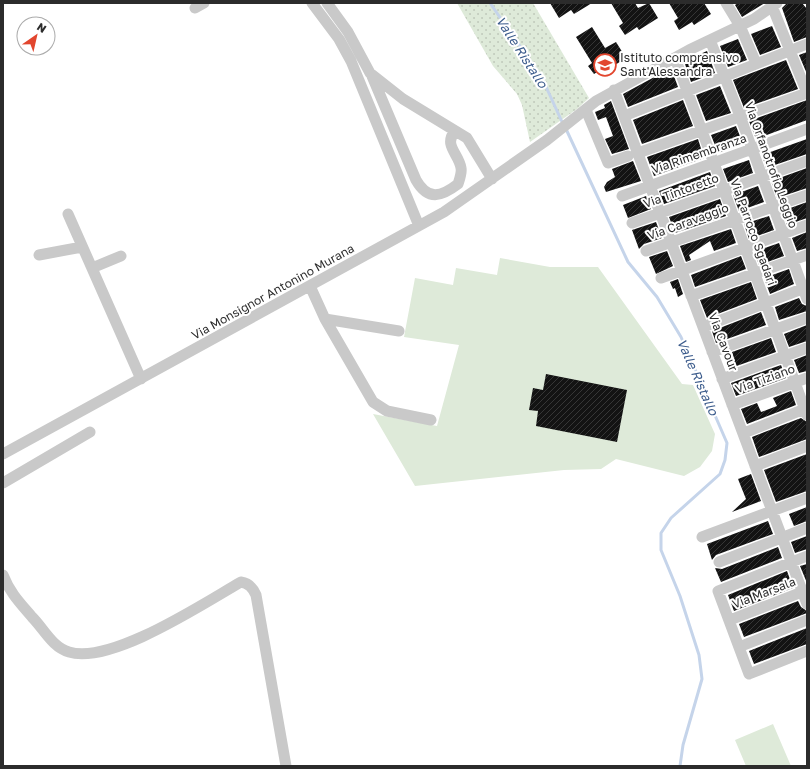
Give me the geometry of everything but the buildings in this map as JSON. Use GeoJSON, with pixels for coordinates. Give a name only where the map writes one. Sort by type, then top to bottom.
{"type":"FeatureCollection","features":[{"type":"Feature","properties":{"kind":"street"},"geometry":{"type":"LineString","coordinates":[[312,3],[339,39],[351,62],[420,226]]}},
{"type":"Feature","properties":{"kind":"street"},"geometry":{"type":"LineString","coordinates":[[327,3],[348,32],[370,73],[416,180],[422,190],[427,194],[434,196],[458,184],[461,175],[461,166],[450,144],[451,137],[454,132]]}},
{"type":"Feature","properties":{"kind":"street"},"geometry":{"type":"LineString","coordinates":[[726,3],[740,26],[756,64]]}},
{"type":"Feature","properties":{"kind":"street"},"geometry":{"type":"LineString","coordinates":[[774,5],[807,93],[608,163],[584,111],[614,90],[740,26],[774,5]]}},
{"type":"Feature","properties":{"kind":"street","name":"Via Orfanotrofio Leggio"},"geometry":{"type":"LineString","coordinates":[[710,40],[740,116],[792,260],[806,291]]}},
{"type":"Feature","properties":{"kind":"street"},"geometry":{"type":"LineString","coordinates":[[624,116],[807,44]]}},
{"type":"Feature","properties":{"kind":"street","name":"Via Parroco Sgadari"},"geometry":{"type":"LineString","coordinates":[[675,58],[806,411]]}},
{"type":"Feature","properties":{"kind":"street"},"geometry":{"type":"LineString","coordinates":[[370,73],[403,99],[454,132],[467,138],[492,179]]}},
{"type":"Feature","properties":{"kind":"street","name":"Via Cavour"},"geometry":{"type":"LineString","coordinates":[[614,90],[624,116],[633,155],[650,185],[782,538],[805,591],[807,604]]}},
{"type":"Feature","properties":{"kind":"street","name":"Via Monsignor Antonino Murana"},"geometry":{"type":"LineString","coordinates":[[3,454],[444,212],[492,179],[584,111]]}},
{"type":"Feature","properties":{"kind":"street","name":"Via Rimembranza"},"geometry":{"type":"LineString","coordinates":[[622,196],[807,129]]}},
{"type":"Feature","properties":{"kind":"street","name":"Via Tintoretto"},"geometry":{"type":"LineString","coordinates":[[632,223],[807,161]]}},
{"type":"Feature","properties":{"kind":"street","name":"Via Caravaggio"},"geometry":{"type":"LineString","coordinates":[[646,251],[807,195]]}},
{"type":"Feature","properties":{"kind":"street"},"geometry":{"type":"LineString","coordinates":[[68,214],[141,379]]}},
{"type":"Feature","properties":{"kind":"street"},"geometry":{"type":"LineString","coordinates":[[661,278],[807,225]]}},
{"type":"Feature","properties":{"kind":"street"},"geometry":{"type":"LineString","coordinates":[[39,255],[82,247]]}},
{"type":"Feature","properties":{"kind":"street"},"geometry":{"type":"LineString","coordinates":[[691,296],[807,255]]}},
{"type":"Feature","properties":{"kind":"street"},"geometry":{"type":"LineString","coordinates":[[92,268],[121,256]]}},
{"type":"Feature","properties":{"kind":"street"},"geometry":{"type":"LineString","coordinates":[[310,286],[325,318],[373,402],[388,411],[431,420]]}},
{"type":"Feature","properties":{"kind":"street"},"geometry":{"type":"LineString","coordinates":[[703,327],[766,303],[806,291]]}},
{"type":"Feature","properties":{"kind":"street"},"geometry":{"type":"LineString","coordinates":[[325,318],[399,331]]}},
{"type":"Feature","properties":{"kind":"street"},"geometry":{"type":"LineString","coordinates":[[712,352],[807,318]]}},
{"type":"Feature","properties":{"kind":"street"},"geometry":{"type":"LineString","coordinates":[[722,379],[807,348]]}},
{"type":"Feature","properties":{"kind":"street","name":"Via Tiziano"},"geometry":{"type":"LineString","coordinates":[[732,405],[807,378]]}},
{"type":"Feature","properties":{"kind":"street"},"geometry":{"type":"LineString","coordinates":[[744,434],[806,411]]}},
{"type":"Feature","properties":{"kind":"street"},"geometry":{"type":"LineString","coordinates":[[3,483],[90,432]]}},
{"type":"Feature","properties":{"kind":"street"},"geometry":{"type":"LineString","coordinates":[[755,466],[807,446]]}},
{"type":"Feature","properties":{"kind":"street"},"geometry":{"type":"LineString","coordinates":[[702,537],[807,498]]}},
{"type":"Feature","properties":{"kind":"street"},"geometry":{"type":"LineString","coordinates":[[719,562],[807,528]]}},
{"type":"Feature","properties":{"kind":"street"},"geometry":{"type":"LineString","coordinates":[[807,556],[718,591],[730,620],[748,674],[807,651]]}},
{"type":"Feature","properties":{"kind":"street"},"geometry":{"type":"LineString","coordinates":[[3,575],[16,601],[53,642],[60,648],[78,654],[108,650],[134,642],[241,582],[250,585],[256,595],[286,766]]}},
{"type":"Feature","properties":{"kind":"street","name":"Via Marsala"},"geometry":{"type":"LineString","coordinates":[[730,620],[805,591]]}},
{"type":"Feature","properties":{"kind":"street"},"geometry":{"type":"LineString","coordinates":[[739,647],[807,620]]}},
{"type":"Feature","properties":{"kind":"green space"},"geometry":{"type":"Polygon","coordinates":[[[457,3],[533,3],[589,98],[577,109],[530,142],[522,105],[517,94],[493,66],[457,3]]]}},
{"type":"Feature","properties":{"kind":"green space"},"geometry":{"type":"Polygon","coordinates":[[[500,258],[550,267],[598,267],[682,384],[693,385],[715,434],[712,451],[700,467],[684,476],[616,459],[601,469],[564,470],[415,486],[373,414],[437,426],[459,345],[404,337],[415,278],[453,285],[456,268],[497,275],[500,258]]]}},
{"type":"Feature","properties":{"kind":"green space"},"geometry":{"type":"Polygon","coordinates":[[[773,724],[791,766],[746,766],[735,740],[773,724]]]}},
{"type":"Feature","properties":{"kind":"waterway","name":"Valle Ristallo"},"geometry":{"type":"LineString","coordinates":[[490,3],[542,78],[563,124]]}},
{"type":"Feature","properties":{"kind":"waterway","name":"Valle Ristallo"},"geometry":{"type":"LineString","coordinates":[[566,129],[628,262],[657,297],[681,337],[727,443],[725,460],[720,474],[671,518],[661,533],[661,550],[680,596],[699,655],[702,679],[683,745],[680,766]]}},
{"type":"Feature","properties":{"kind":"place","name":"Istituto comprensivo Sant'Alessandra"},"geometry":{"type":"Point","coordinates":[605,65]}}]}
